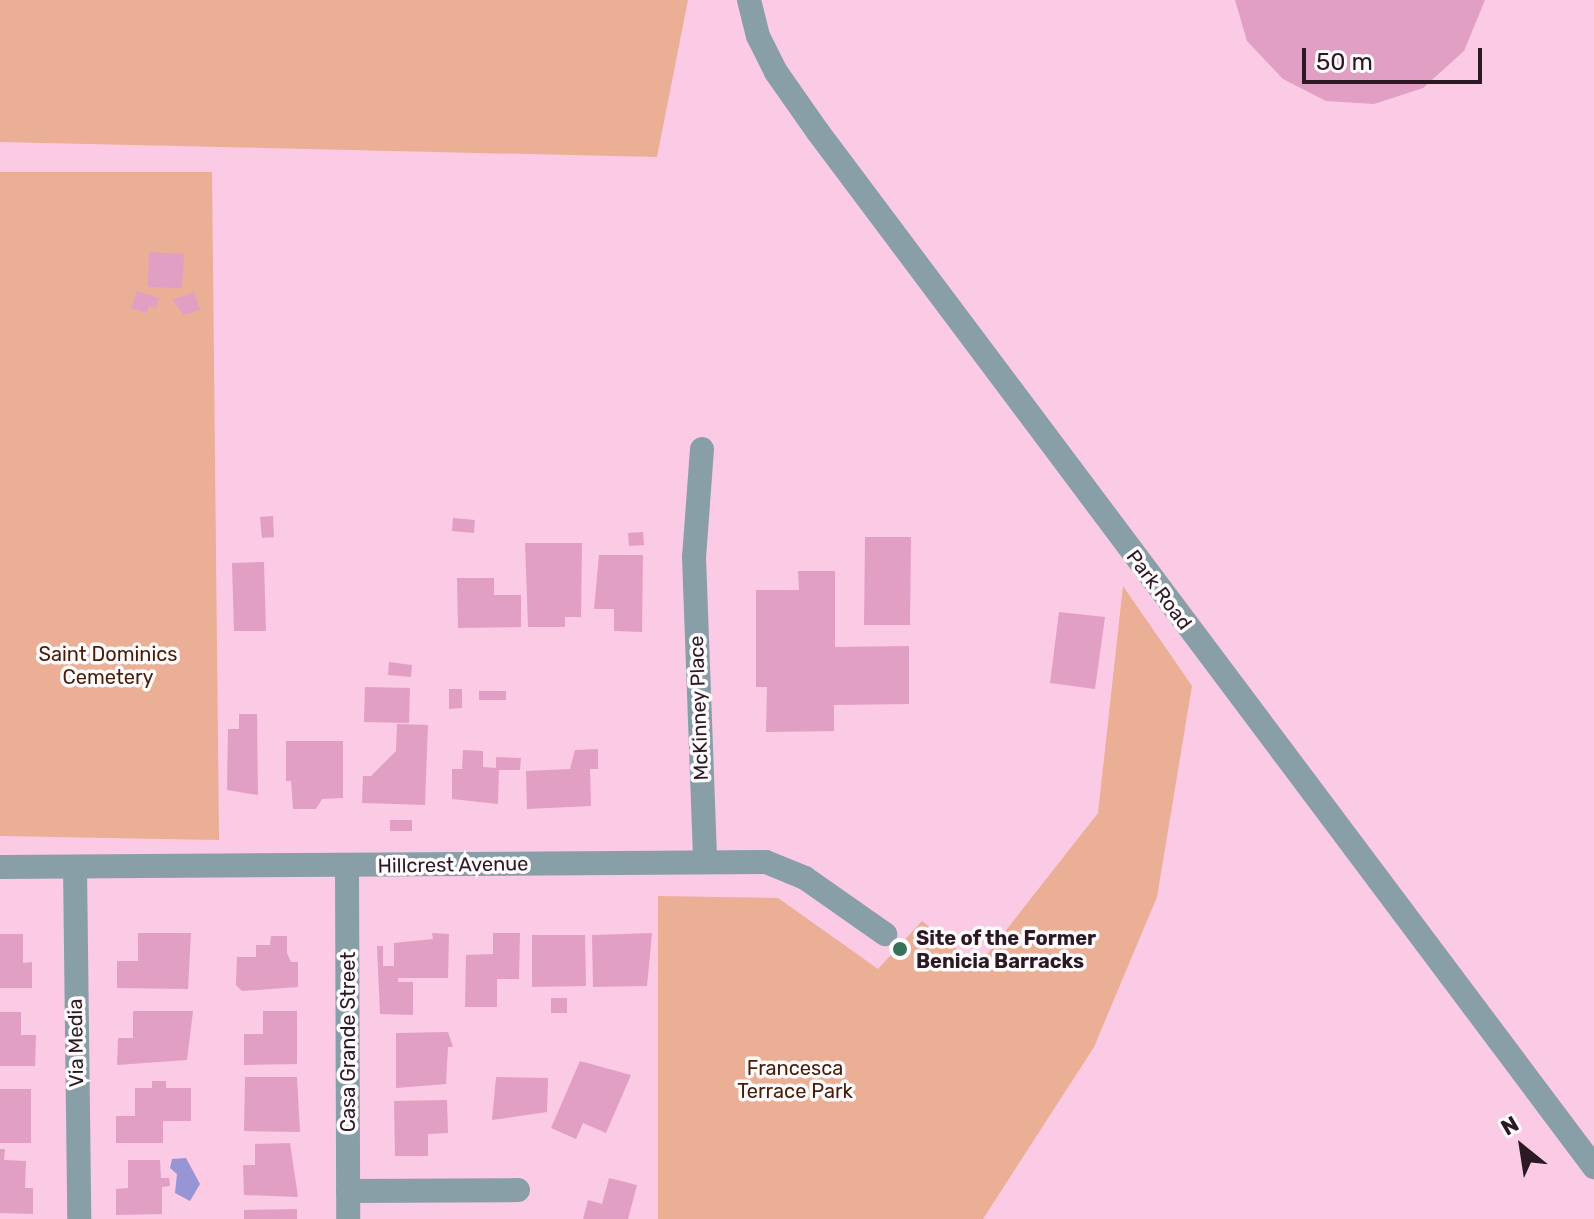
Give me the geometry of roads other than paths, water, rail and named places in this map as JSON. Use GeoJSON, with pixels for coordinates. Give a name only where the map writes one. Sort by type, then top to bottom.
{"type":"FeatureCollection","features":[{"type":"Feature","properties":{"kind":"street","name":"Park Road"},"geometry":{"type":"LineString","coordinates":[[749,0],[758,36],[776,72],[818,132],[1594,1167]]}},
{"type":"Feature","properties":{"kind":"street","name":"McKinney Place"},"geometry":{"type":"LineString","coordinates":[[702,449],[694,557],[705,858]]}},
{"type":"Feature","properties":{"kind":"street","name":"Hillcrest Avenue"},"geometry":{"type":"LineString","coordinates":[[0,867],[347,866],[705,858],[766,862],[805,878],[885,934]]}},
{"type":"Feature","properties":{"kind":"street","name":"Casa Grande Street"},"geometry":{"type":"LineString","coordinates":[[347,866],[348,1219]]}},
{"type":"Feature","properties":{"kind":"street","name":"Via Media"},"geometry":{"type":"LineString","coordinates":[[75,867],[79,1219]]}},
{"type":"Feature","properties":{"kind":"street"},"geometry":{"type":"LineString","coordinates":[[348,1191],[518,1190]]}},
{"type":"Feature","properties":{"kind":"water"},"geometry":{"type":"Polygon","coordinates":[[[186,1158],[200,1184],[190,1201],[175,1193],[177,1174],[170,1168],[172,1159],[186,1158]]]}},
{"type":"Feature","properties":{"kind":"place","name":"Site of the Former Benicia Barracks"},"geometry":{"type":"Point","coordinates":[900,949]}},
{"type":"Feature","properties":{"kind":"park label","name":"Saint Dominics Cemetery"},"geometry":{"type":"Point","coordinates":[108,666]}},
{"type":"Feature","properties":{"kind":"park label","name":"Francesca Terrace Park"},"geometry":{"type":"Point","coordinates":[795,1080]}}]}
